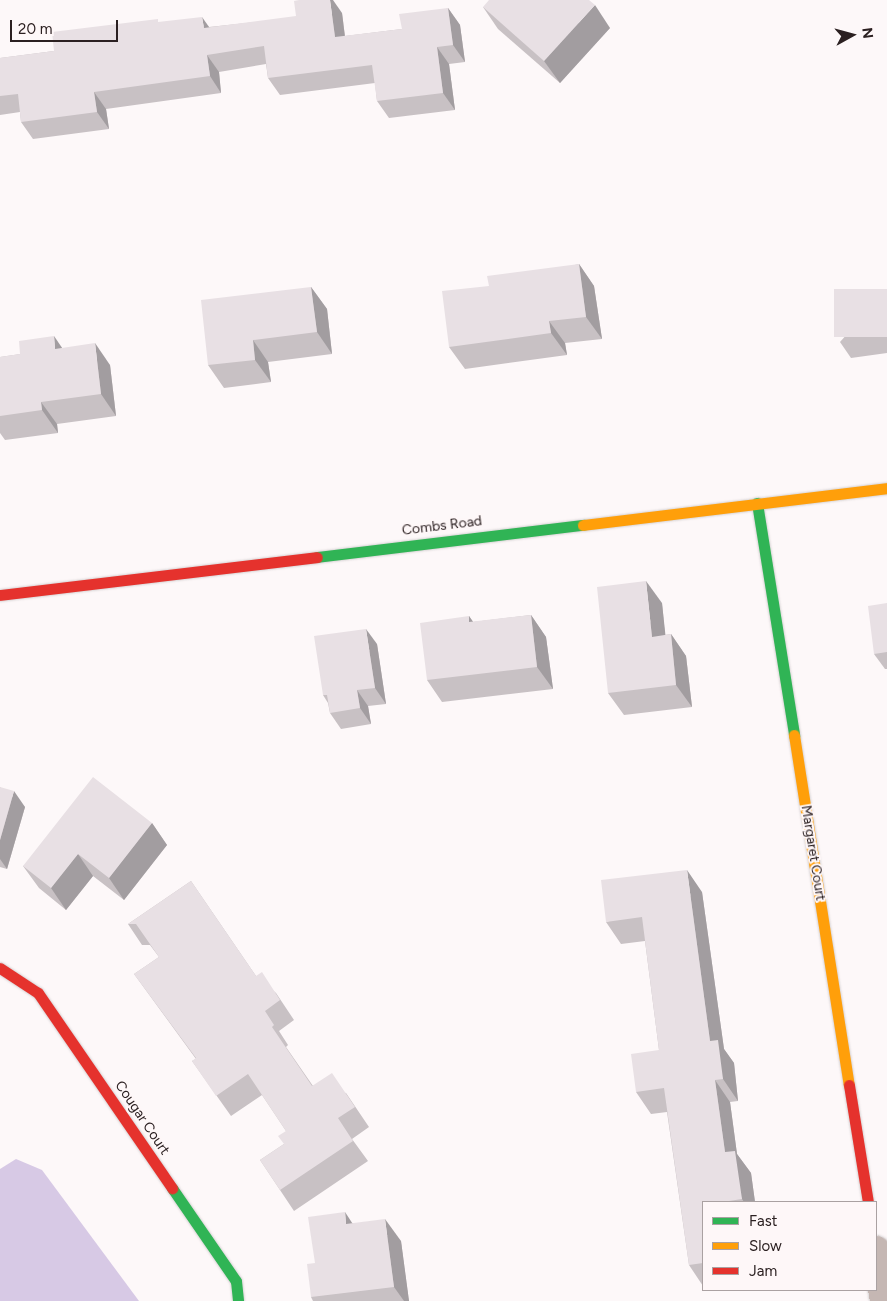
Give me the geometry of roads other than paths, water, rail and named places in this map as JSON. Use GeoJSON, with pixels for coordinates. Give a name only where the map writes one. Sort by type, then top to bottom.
{"type":"FeatureCollection","features":[{"type":"Feature","properties":{"kind":"street","name":"Combs Road"},"geometry":{"type":"LineString","coordinates":[[0,595],[887,488]]}},
{"type":"Feature","properties":{"kind":"street","name":"Margaret Court"},"geometry":{"type":"LineString","coordinates":[[757,504],[868,1201]]}},
{"type":"Feature","properties":{"kind":"street","name":"Cougar Court"},"geometry":{"type":"LineString","coordinates":[[0,968],[38,993],[236,1281],[238,1301]]}},
{"type":"Feature","properties":{"kind":"street"},"geometry":{"type":"LineString","coordinates":[[877,1256],[884,1301]]}}]}
